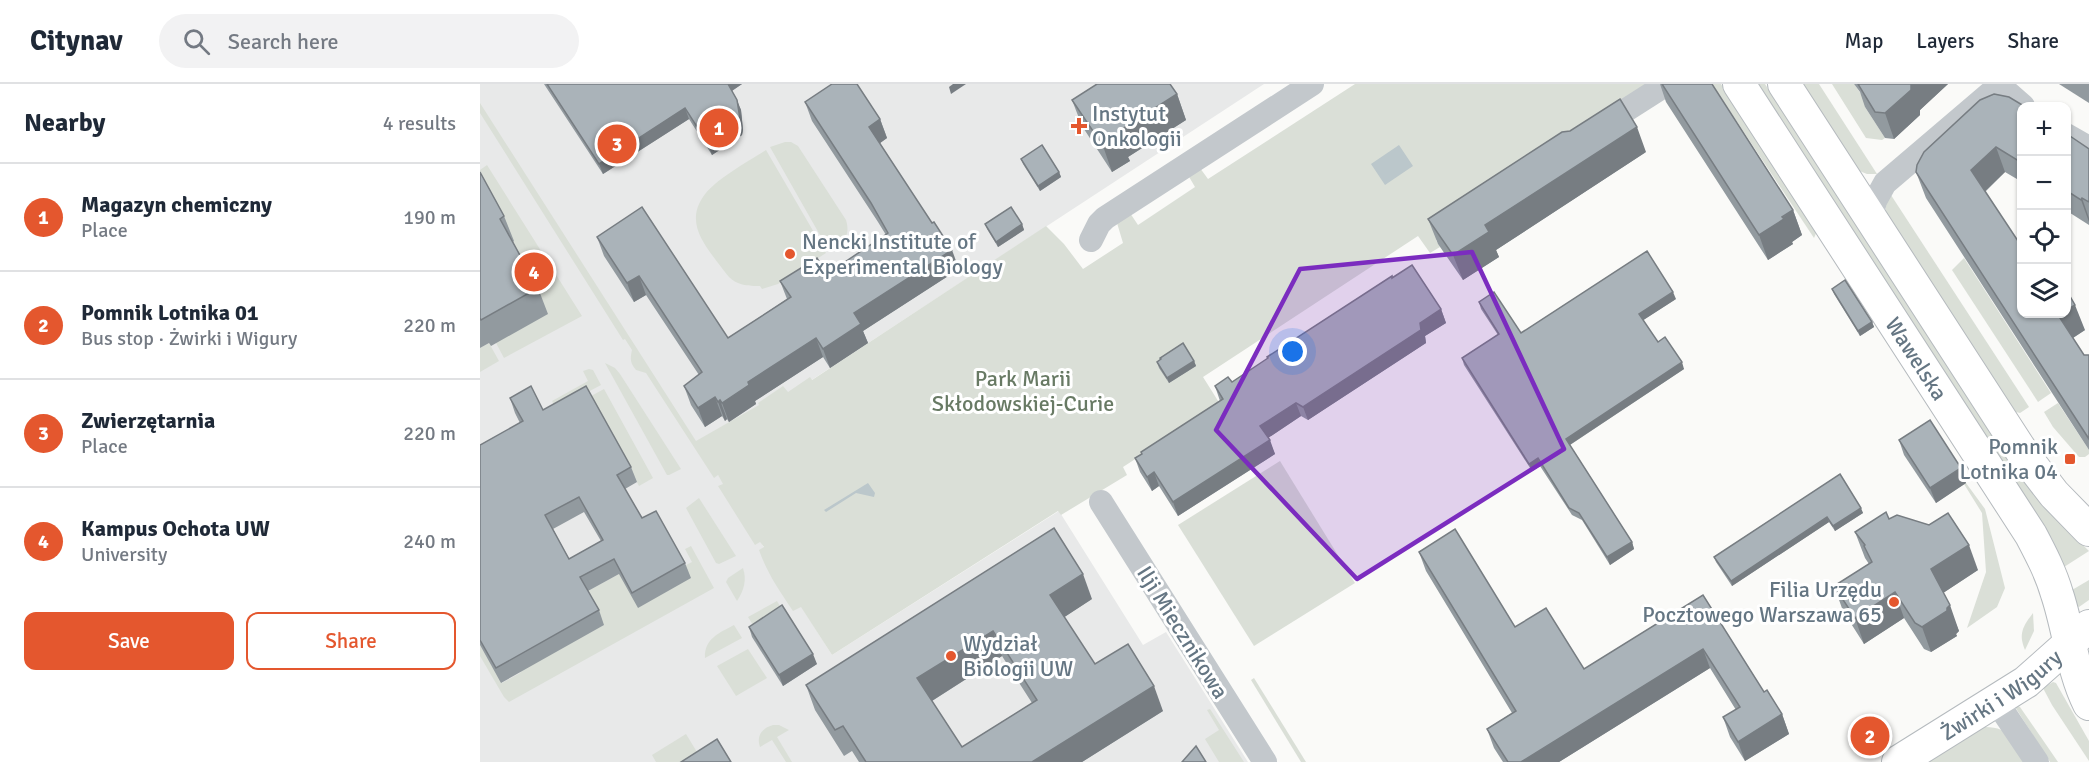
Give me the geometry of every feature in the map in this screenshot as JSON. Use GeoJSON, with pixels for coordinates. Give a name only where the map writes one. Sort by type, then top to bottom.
{"type":"FeatureCollection","features":[{"type":"Feature","properties":{"kind":"main road","name":"Wawelska"},"geometry":{"type":"LineString","coordinates":[[1739,84],[2021,518],[2079,635],[2080,683],[2089,704]]}},
{"type":"Feature","properties":{"kind":"main road","name":"Wawelska"},"geometry":{"type":"LineString","coordinates":[[1784,84],[2024,455],[2054,494],[2089,530]]}},
{"type":"Feature","properties":{"kind":"main road","name":"Żwirki i Wigury"},"geometry":{"type":"LineString","coordinates":[[1898,762],[2032,677],[2079,635]]}},
{"type":"Feature","properties":{"kind":"street"},"geometry":{"type":"LineString","coordinates":[[1091,240],[1099,224],[1105,218],[1312,84]]}},
{"type":"Feature","properties":{"kind":"street"},"geometry":{"type":"LineString","coordinates":[[1581,139],[1667,84]]}},
{"type":"Feature","properties":{"kind":"street"},"geometry":{"type":"LineString","coordinates":[[1871,219],[1875,201],[1886,183],[2000,85],[2019,102]]}},
{"type":"Feature","properties":{"kind":"street"},"geometry":{"type":"LineString","coordinates":[[2071,137],[2089,148]]}},
{"type":"Feature","properties":{"kind":"street","name":"Ilji Miecznikowa"},"geometry":{"type":"LineString","coordinates":[[1101,502],[1265,762]]}},
{"type":"Feature","properties":{"kind":"street"},"geometry":{"type":"LineString","coordinates":[[1996,701],[2037,762]]}},
{"type":"Feature","properties":{"kind":"highlighted area"},"geometry":{"type":"Polygon","coordinates":[[[1472,252],[1564,449],[1357,579],[1216,430],[1300,269],[1472,252]]]}},
{"type":"Feature","properties":{"kind":"shaded area"},"geometry":{"type":"Polygon","coordinates":[[[480,84],[1264,84],[703,451],[832,655],[1059,511],[1143,645],[1166,632],[1248,762],[480,762],[480,84]]]}},
{"type":"Feature","properties":{"kind":"shaded area"},"geometry":{"type":"Polygon","coordinates":[[[1399,145],[1413,166],[1385,185],[1371,164],[1399,145]]]}},
{"type":"Feature","properties":{"kind":"shaded area"},"geometry":{"type":"Polygon","coordinates":[[[868,483],[875,493],[874,497],[856,493],[826,512],[824,510],[868,483]]]}},
{"type":"Feature","properties":{"kind":"green space","name":"Park Marii Skłodowskiej-Curie"},"geometry":{"type":"Polygon","coordinates":[[[1355,84],[1653,84],[1572,152],[1436,240],[1440,247],[1430,253],[1418,236],[1203,377],[1220,404],[1123,467],[1127,475],[1061,515],[1058,511],[832,655],[801,607],[793,611],[778,589],[759,550],[764,547],[760,542],[755,545],[718,486],[723,484],[718,475],[714,478],[646,373],[634,367],[631,361],[632,350],[625,339],[623,340],[480,113],[480,103],[696,441],[759,405],[758,403],[783,386],[788,392],[810,377],[812,380],[1046,226],[1064,244],[1083,269],[1123,243],[1117,223],[1130,213],[1138,225],[1195,187],[1188,175],[1200,168],[1208,179],[1355,84]]]}},
{"type":"Feature","properties":{"kind":"green space"},"geometry":{"type":"Polygon","coordinates":[[[1712,84],[1721,84],[1817,231],[1814,238],[1712,84]]]}},
{"type":"Feature","properties":{"kind":"green space"},"geometry":{"type":"Polygon","coordinates":[[[1757,84],[1765,84],[2021,477],[2048,511],[2089,551],[2064,567],[2052,539],[2038,516],[1757,84]]]}},
{"type":"Feature","properties":{"kind":"green space"},"geometry":{"type":"Polygon","coordinates":[[[1802,84],[1819,84],[1877,174],[1867,174],[1857,170],[1802,84]]]}},
{"type":"Feature","properties":{"kind":"green space"},"geometry":{"type":"Polygon","coordinates":[[[1832,84],[1854,84],[1866,101],[1865,107],[1885,138],[1882,140],[1866,138],[1832,84]]]}},
{"type":"Feature","properties":{"kind":"green space"},"geometry":{"type":"Polygon","coordinates":[[[785,142],[798,146],[846,220],[845,239],[829,251],[770,147],[785,142]]]}},
{"type":"Feature","properties":{"kind":"green space"},"geometry":{"type":"Polygon","coordinates":[[[766,150],[826,253],[778,284],[762,289],[760,286],[746,285],[732,280],[702,240],[696,224],[696,215],[703,197],[715,184],[766,150]]]}},
{"type":"Feature","properties":{"kind":"green space"},"geometry":{"type":"Polygon","coordinates":[[[487,165],[582,316],[504,358],[496,343],[498,250],[514,241],[480,181],[480,170],[487,165]]]}},
{"type":"Feature","properties":{"kind":"green space"},"geometry":{"type":"Polygon","coordinates":[[[1889,192],[2029,407],[2020,413],[2016,412],[2005,398],[1887,216],[1885,205],[1889,192]]]}},
{"type":"Feature","properties":{"kind":"green space"},"geometry":{"type":"Polygon","coordinates":[[[1964,258],[2051,393],[2038,402],[1952,270],[1964,258]]]}},
{"type":"Feature","properties":{"kind":"green space"},"geometry":{"type":"Polygon","coordinates":[[[489,343],[499,361],[480,372],[480,348],[489,343]]]}},
{"type":"Feature","properties":{"kind":"green space"},"geometry":{"type":"Polygon","coordinates":[[[605,363],[615,368],[620,374],[681,469],[667,475],[605,363]]]}},
{"type":"Feature","properties":{"kind":"green space"},"geometry":{"type":"Polygon","coordinates":[[[593,370],[601,385],[556,409],[552,401],[588,381],[583,371],[593,370]]]}},
{"type":"Feature","properties":{"kind":"green space"},"geometry":{"type":"Polygon","coordinates":[[[604,389],[653,478],[639,486],[592,401],[558,414],[604,389]]]}},
{"type":"Feature","properties":{"kind":"green space"},"geometry":{"type":"Polygon","coordinates":[[[2058,403],[2089,450],[2089,454],[2085,457],[2079,457],[2053,427],[2044,412],[2058,403]]]}},
{"type":"Feature","properties":{"kind":"green space"},"geometry":{"type":"Polygon","coordinates":[[[1280,461],[1355,583],[1254,646],[1178,525],[1280,461]]]}},
{"type":"Feature","properties":{"kind":"green space"},"geometry":{"type":"Polygon","coordinates":[[[1966,483],[1985,509],[2005,588],[1997,607],[1967,628],[1986,572],[1982,513],[1964,484],[1966,483]]]}},
{"type":"Feature","properties":{"kind":"green space"},"geometry":{"type":"Polygon","coordinates":[[[699,498],[736,556],[719,564],[716,563],[686,508],[699,498]]]}},
{"type":"Feature","properties":{"kind":"green space"},"geometry":{"type":"Polygon","coordinates":[[[691,546],[714,588],[509,702],[504,697],[480,656],[480,645],[502,683],[520,673],[586,592],[619,574],[684,566],[692,562],[685,549],[691,546]]]}},
{"type":"Feature","properties":{"kind":"green space"},"geometry":{"type":"Polygon","coordinates":[[[743,568],[744,585],[737,601],[726,582],[728,578],[743,568]]]}},
{"type":"Feature","properties":{"kind":"green space"},"geometry":{"type":"Polygon","coordinates":[[[2089,580],[2089,600],[2079,607],[2072,590],[2089,580]]]}},
{"type":"Feature","properties":{"kind":"green space"},"geometry":{"type":"Polygon","coordinates":[[[777,601],[784,613],[756,630],[748,617],[777,601]]]}},
{"type":"Feature","properties":{"kind":"green space"},"geometry":{"type":"Polygon","coordinates":[[[2033,613],[2034,631],[2025,650],[2022,639],[2023,630],[2033,613]]]}},
{"type":"Feature","properties":{"kind":"green space"},"geometry":{"type":"Polygon","coordinates":[[[734,625],[742,638],[705,658],[705,651],[710,641],[734,625]]]}},
{"type":"Feature","properties":{"kind":"green space"},"geometry":{"type":"Polygon","coordinates":[[[748,649],[767,678],[736,696],[717,666],[748,649]]]}},
{"type":"Feature","properties":{"kind":"green space"},"geometry":{"type":"Polygon","coordinates":[[[1254,678],[1306,762],[1301,762],[1251,680],[1254,678]]]}},
{"type":"Feature","properties":{"kind":"green space"},"geometry":{"type":"Polygon","coordinates":[[[2053,682],[2056,683],[2089,741],[2089,761],[2043,688],[2053,682]]]}},
{"type":"Feature","properties":{"kind":"green space"},"geometry":{"type":"Polygon","coordinates":[[[2018,706],[2058,762],[2050,762],[2015,707],[2018,706]]]}},
{"type":"Feature","properties":{"kind":"green space"},"geometry":{"type":"Polygon","coordinates":[[[1210,709],[1244,762],[1219,762],[1205,739],[1219,730],[1207,710],[1210,709]]]}},
{"type":"Feature","properties":{"kind":"green space"},"geometry":{"type":"Polygon","coordinates":[[[773,725],[789,730],[777,737],[792,762],[786,762],[772,740],[760,747],[761,733],[773,725]]]}},
{"type":"Feature","properties":{"kind":"green space"},"geometry":{"type":"Polygon","coordinates":[[[1985,727],[2007,733],[2029,762],[1924,762],[1973,731],[1985,727]]]}},
{"type":"Feature","properties":{"kind":"green space"},"geometry":{"type":"Polygon","coordinates":[[[686,734],[703,762],[656,762],[652,755],[686,734]]]}},
{"type":"Feature","properties":{"kind":"building"},"geometry":{"type":"Polygon","coordinates":[[[547,84],[728,84],[737,100],[740,119],[738,125],[708,144],[685,108],[599,164],[547,84]]]}},
{"type":"Feature","properties":{"kind":"building"},"geometry":{"type":"Polygon","coordinates":[[[832,84],[857,84],[880,119],[869,127],[952,250],[854,313],[861,324],[823,349],[816,338],[748,382],[749,385],[722,403],[720,400],[718,402],[715,397],[698,408],[684,386],[702,372],[639,276],[627,283],[597,237],[642,207],[728,338],[791,297],[780,281],[817,258],[827,274],[888,233],[805,102],[832,84]]]}},
{"type":"Feature","properties":{"kind":"building"},"geometry":{"type":"Polygon","coordinates":[[[1097,84],[1170,84],[1177,94],[1119,131],[1121,135],[1103,146],[1072,100],[1097,84]]]}},
{"type":"Feature","properties":{"kind":"building"},"geometry":{"type":"Polygon","coordinates":[[[1662,84],[1712,84],[1793,210],[1782,217],[1784,219],[1759,235],[1662,84]]]}},
{"type":"Feature","properties":{"kind":"building"},"geometry":{"type":"Polygon","coordinates":[[[1858,84],[1911,84],[1911,90],[1885,113],[1875,112],[1858,84]]]}},
{"type":"Feature","properties":{"kind":"building"},"geometry":{"type":"Polygon","coordinates":[[[1994,94],[2009,97],[2017,102],[2017,160],[1996,147],[1971,170],[2017,239],[2017,318],[2060,318],[2084,355],[2089,355],[2089,439],[1916,172],[1924,152],[1980,100],[1994,94]]]}},
{"type":"Feature","properties":{"kind":"building"},"geometry":{"type":"Polygon","coordinates":[[[1620,99],[1637,127],[1485,225],[1489,232],[1453,255],[1428,219],[1562,132],[1570,131],[1620,99]]]}},
{"type":"Feature","properties":{"kind":"building"},"geometry":{"type":"Polygon","coordinates":[[[2071,137],[2089,149],[2089,202],[2082,198],[2081,200],[2071,194],[2071,137]]]}},
{"type":"Feature","properties":{"kind":"building"},"geometry":{"type":"Polygon","coordinates":[[[1042,145],[1059,172],[1038,186],[1021,159],[1042,145]]]}},
{"type":"Feature","properties":{"kind":"building"},"geometry":{"type":"Polygon","coordinates":[[[480,172],[504,216],[500,219],[538,288],[481,320],[480,318],[480,172]]]}},
{"type":"Feature","properties":{"kind":"building"},"geometry":{"type":"Polygon","coordinates":[[[1011,207],[1022,224],[996,242],[985,224],[1011,207]]]}},
{"type":"Feature","properties":{"kind":"building"},"geometry":{"type":"Polygon","coordinates":[[[1647,251],[1673,292],[1639,314],[1658,342],[1665,337],[1682,362],[1566,439],[1632,542],[1607,557],[1579,513],[1569,508],[1538,458],[1529,464],[1462,358],[1499,334],[1479,302],[1494,292],[1521,333],[1647,251]]]}},
{"type":"Feature","properties":{"kind":"building"},"geometry":{"type":"Polygon","coordinates":[[[1412,265],[1441,309],[1420,323],[1421,330],[1303,407],[1296,403],[1260,426],[1270,440],[1173,502],[1154,472],[1147,477],[1135,458],[1223,399],[1215,386],[1228,377],[1232,382],[1267,357],[1412,265]]]}},
{"type":"Feature","properties":{"kind":"building"},"geometry":{"type":"Polygon","coordinates":[[[1845,280],[1872,322],[1858,331],[1832,289],[1845,280]]]}},
{"type":"Feature","properties":{"kind":"building"},"geometry":{"type":"Polygon","coordinates":[[[1183,343],[1194,361],[1167,378],[1157,362],[1183,343]]]}},
{"type":"Feature","properties":{"kind":"building"},"geometry":{"type":"Polygon","coordinates":[[[531,386],[543,410],[586,386],[631,467],[617,475],[642,518],[656,511],[685,563],[632,593],[614,559],[580,577],[599,610],[496,668],[480,640],[480,445],[523,421],[510,398],[531,386]],[[579,497],[545,515],[569,559],[603,540],[579,497]]]}},
{"type":"Feature","properties":{"kind":"building"},"geometry":{"type":"Polygon","coordinates":[[[1930,420],[1961,468],[1930,488],[1899,440],[1930,420]]]}},
{"type":"Feature","properties":{"kind":"building"},"geometry":{"type":"Polygon","coordinates":[[[1840,474],[1861,508],[1833,526],[1827,517],[1731,581],[1714,557],[1840,474]]]}},
{"type":"Feature","properties":{"kind":"building"},"geometry":{"type":"Polygon","coordinates":[[[1886,512],[1889,519],[1897,515],[1929,525],[1948,513],[1969,545],[1931,569],[1950,605],[1947,611],[1922,627],[1915,623],[1895,592],[1855,618],[1834,586],[1872,562],[1865,545],[1855,532],[1886,512]]]}},
{"type":"Feature","properties":{"kind":"building","name":"Wydział Biologii UW"},"geometry":{"type":"Polygon","coordinates":[[[1054,528],[1083,574],[1050,595],[1095,664],[1128,644],[1154,686],[1032,762],[866,762],[843,726],[835,730],[806,685],[1054,528]],[[993,631],[917,678],[962,747],[1037,700],[993,631]]]}},
{"type":"Feature","properties":{"kind":"building"},"geometry":{"type":"Polygon","coordinates":[[[1455,529],[1515,627],[1546,608],[1584,669],[1703,595],[1764,692],[1767,690],[1782,714],[1738,742],[1723,717],[1740,707],[1703,649],[1521,762],[1508,762],[1487,729],[1516,711],[1419,552],[1455,529]]]}},
{"type":"Feature","properties":{"kind":"building"},"geometry":{"type":"Polygon","coordinates":[[[782,605],[813,654],[779,675],[749,627],[782,605]]]}},
{"type":"Feature","properties":{"kind":"building"},"geometry":{"type":"Polygon","coordinates":[[[717,739],[731,762],[681,762],[717,739]]]}},
{"type":"Feature","properties":{"kind":"building"},"geometry":{"type":"Polygon","coordinates":[[[1196,746],[1206,762],[1182,762],[1196,746]]]}},
{"type":"Feature","properties":{"kind":"place","name":"Instytut Onkologii"},"geometry":{"type":"Point","coordinates":[1079,126]}},
{"type":"Feature","properties":{"kind":"place","name":"Magazyn chemiczny"},"geometry":{"type":"Point","coordinates":[719,128]}},
{"type":"Feature","properties":{"kind":"place","name":"Zwierzętarnia"},"geometry":{"type":"Point","coordinates":[617,144]}},
{"type":"Feature","properties":{"kind":"place","name":"Nencki Institute of Experimental Biology"},"geometry":{"type":"Point","coordinates":[790,254]}},
{"type":"Feature","properties":{"kind":"place","name":"Kampus Ochota UW"},"geometry":{"type":"Point","coordinates":[534,272]}},
{"type":"Feature","properties":{"kind":"place","name":"Pomnik Lotnika 04"},"geometry":{"type":"Point","coordinates":[2070,459]}},
{"type":"Feature","properties":{"kind":"place","name":"Filia Urzędu Pocztowego Warszawa 65"},"geometry":{"type":"Point","coordinates":[1894,602]}},
{"type":"Feature","properties":{"kind":"place","name":"Wydział Biologii UW"},"geometry":{"type":"Point","coordinates":[951,656]}},
{"type":"Feature","properties":{"kind":"place","name":"Pomnik Lotnika 01"},"geometry":{"type":"Point","coordinates":[1870,736]}}]}
